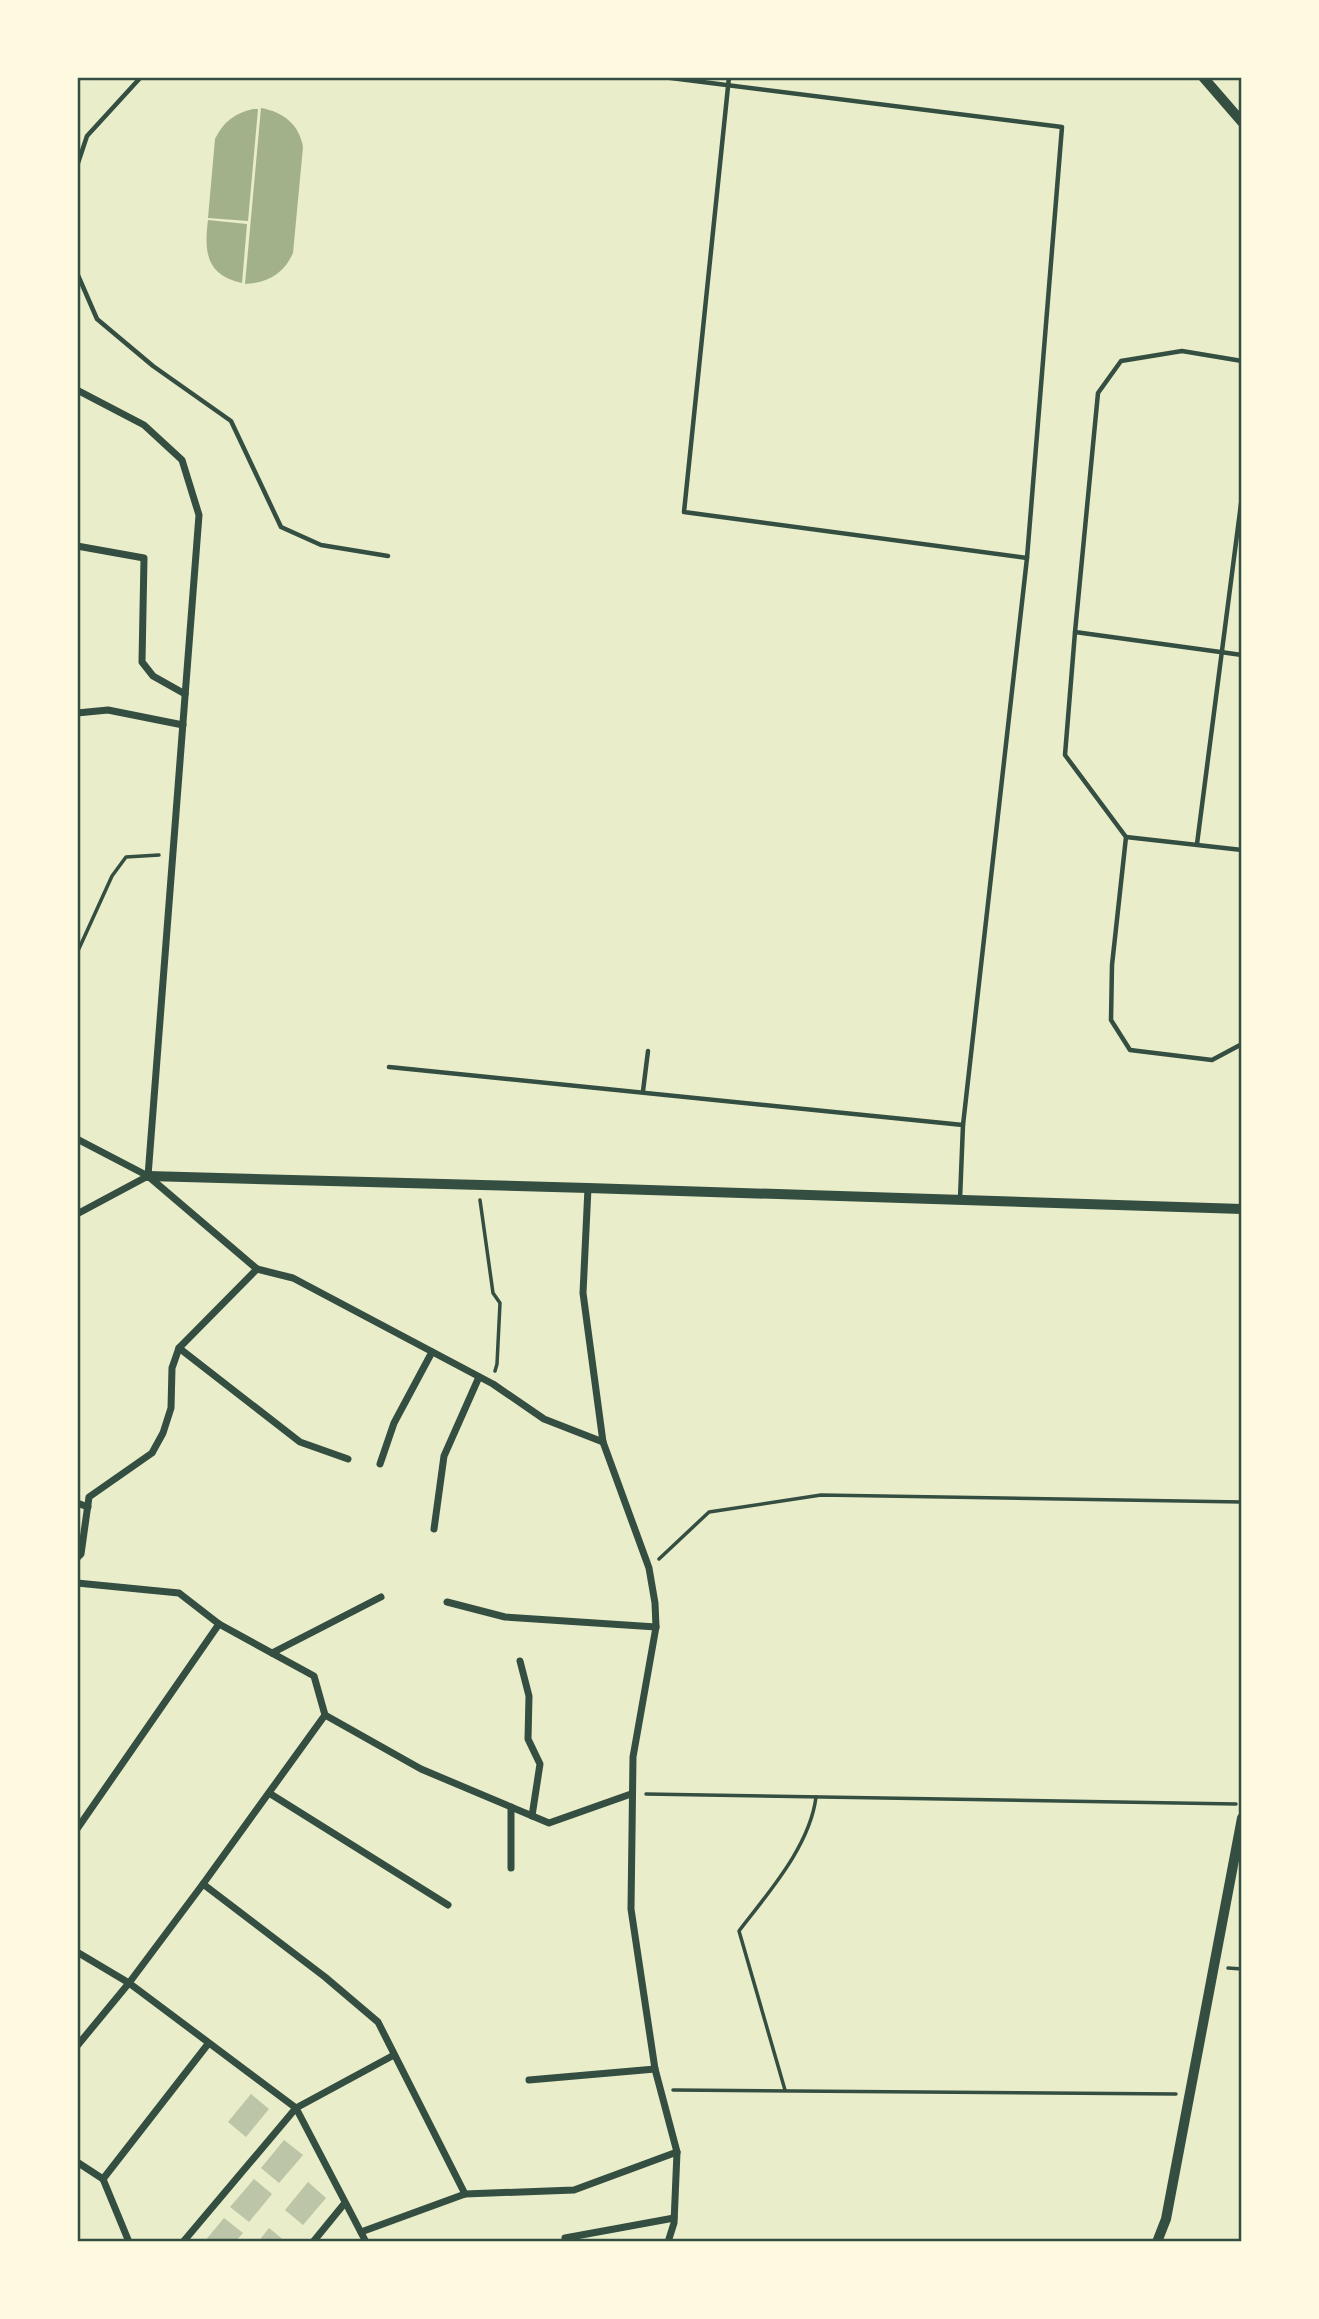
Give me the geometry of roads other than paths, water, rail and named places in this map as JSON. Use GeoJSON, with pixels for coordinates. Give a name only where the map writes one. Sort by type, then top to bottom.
{"type":"FeatureCollection","features":[{"type":"Feature","properties":{"kind":"street"},"geometry":{"type":"LineString","coordinates":[[1203,77],[1242,122]]}},
{"type":"Feature","properties":{"kind":"street"},"geometry":{"type":"LineString","coordinates":[[77,390],[144,425],[182,460],[199,515],[148,1176]]}},
{"type":"Feature","properties":{"kind":"street"},"geometry":{"type":"LineString","coordinates":[[77,546],[144,558],[142,662],[153,676],[185,694]]}},
{"type":"Feature","properties":{"kind":"street"},"geometry":{"type":"LineString","coordinates":[[77,713],[108,710],[183,725]]}},
{"type":"Feature","properties":{"kind":"street"},"geometry":{"type":"LineString","coordinates":[[77,1139],[148,1176],[257,1269],[293,1278],[490,1382],[544,1419],[603,1442]]}},
{"type":"Feature","properties":{"kind":"street"},"geometry":{"type":"LineString","coordinates":[[77,1214],[148,1176],[1242,1209]]}},
{"type":"Feature","properties":{"kind":"street"},"geometry":{"type":"LineString","coordinates":[[588,1188],[583,1293],[603,1442],[649,1568],[656,1627],[634,1756],[631,1794],[631,1909],[655,2069],[677,2152],[674,2218],[668,2242]]}},
{"type":"Feature","properties":{"kind":"street"},"geometry":{"type":"LineString","coordinates":[[77,1558],[82,1554],[89,1497],[152,1452],[163,1433],[171,1408],[172,1368],[180,1348],[257,1269]]}},
{"type":"Feature","properties":{"kind":"street"},"geometry":{"type":"LineString","coordinates":[[180,1348],[300,1442],[348,1459]]}},
{"type":"Feature","properties":{"kind":"street"},"geometry":{"type":"LineString","coordinates":[[380,1464],[394,1423],[432,1352]]}},
{"type":"Feature","properties":{"kind":"street"},"geometry":{"type":"LineString","coordinates":[[434,1529],[444,1456],[479,1377]]}},
{"type":"Feature","properties":{"kind":"street"},"geometry":{"type":"LineString","coordinates":[[77,1503],[88,1507]]}},
{"type":"Feature","properties":{"kind":"street"},"geometry":{"type":"LineString","coordinates":[[77,1584],[179,1593],[219,1624],[314,1676],[325,1715],[421,1769],[549,1823],[631,1794]]}},
{"type":"Feature","properties":{"kind":"street"},"geometry":{"type":"LineString","coordinates":[[272,1653],[381,1597]]}},
{"type":"Feature","properties":{"kind":"street"},"geometry":{"type":"LineString","coordinates":[[447,1602],[505,1617],[656,1627]]}},
{"type":"Feature","properties":{"kind":"street"},"geometry":{"type":"LineString","coordinates":[[77,1829],[219,1624]]}},
{"type":"Feature","properties":{"kind":"street"},"geometry":{"type":"LineString","coordinates":[[520,1661],[529,1696],[528,1740],[540,1763],[532,1816]]}},
{"type":"Feature","properties":{"kind":"street"},"geometry":{"type":"LineString","coordinates":[[77,2046],[129,1983],[325,1715]]}},
{"type":"Feature","properties":{"kind":"street"},"geometry":{"type":"LineString","coordinates":[[269,1793],[449,1905]]}},
{"type":"Feature","properties":{"kind":"street"},"geometry":{"type":"LineString","coordinates":[[511,1807],[511,1868]]}},
{"type":"Feature","properties":{"kind":"street"},"geometry":{"type":"LineString","coordinates":[[1157,2242],[1166,2219],[1242,1818]]}},
{"type":"Feature","properties":{"kind":"street"},"geometry":{"type":"LineString","coordinates":[[203,1884],[325,1977],[378,2022],[465,2193]]}},
{"type":"Feature","properties":{"kind":"street"},"geometry":{"type":"LineString","coordinates":[[77,1952],[129,1983],[296,2108],[366,2242]]}},
{"type":"Feature","properties":{"kind":"street"},"geometry":{"type":"LineString","coordinates":[[103,2179],[208,2044]]}},
{"type":"Feature","properties":{"kind":"street"},"geometry":{"type":"LineString","coordinates":[[183,2242],[296,2108],[394,2055]]}},
{"type":"Feature","properties":{"kind":"street"},"geometry":{"type":"LineString","coordinates":[[529,2080],[655,2069]]}},
{"type":"Feature","properties":{"kind":"street"},"geometry":{"type":"LineString","coordinates":[[361,2232],[465,2193],[574,2190],[677,2152]]}},
{"type":"Feature","properties":{"kind":"street"},"geometry":{"type":"LineString","coordinates":[[77,2162],[103,2179],[129,2242]]}},
{"type":"Feature","properties":{"kind":"street"},"geometry":{"type":"LineString","coordinates":[[313,2242],[344,2204]]}},
{"type":"Feature","properties":{"kind":"street"},"geometry":{"type":"LineString","coordinates":[[565,2238],[674,2218]]}},
{"type":"Feature","properties":{"kind":"lane"},"geometry":{"type":"LineString","coordinates":[[77,166],[87,136],[141,77]]}},
{"type":"Feature","properties":{"kind":"lane"},"geometry":{"type":"LineString","coordinates":[[663,77],[1062,127],[1027,558],[963,1125],[960,1199]]}},
{"type":"Feature","properties":{"kind":"lane"},"geometry":{"type":"LineString","coordinates":[[729,77],[684,512],[1027,558]]}},
{"type":"Feature","properties":{"kind":"lane"},"geometry":{"type":"LineString","coordinates":[[77,274],[97,319],[153,366],[231,421],[281,527],[321,545],[388,556]]}},
{"type":"Feature","properties":{"kind":"lane"},"geometry":{"type":"LineString","coordinates":[[1242,361],[1182,351],[1121,360],[1098,393],[1065,755],[1125,837],[1112,965],[1111,1020],[1130,1050],[1212,1060],[1242,1044]]}},
{"type":"Feature","properties":{"kind":"lane"},"geometry":{"type":"LineString","coordinates":[[1197,844],[1242,496]]}},
{"type":"Feature","properties":{"kind":"lane"},"geometry":{"type":"LineString","coordinates":[[1075,632],[1242,654]]}},
{"type":"Feature","properties":{"kind":"lane"},"geometry":{"type":"LineString","coordinates":[[1125,837],[1242,850]]}},
{"type":"Feature","properties":{"kind":"lane"},"geometry":{"type":"LineString","coordinates":[[643,1091],[648,1051]]}},
{"type":"Feature","properties":{"kind":"lane"},"geometry":{"type":"LineString","coordinates":[[389,1067],[963,1125]]}}]}
